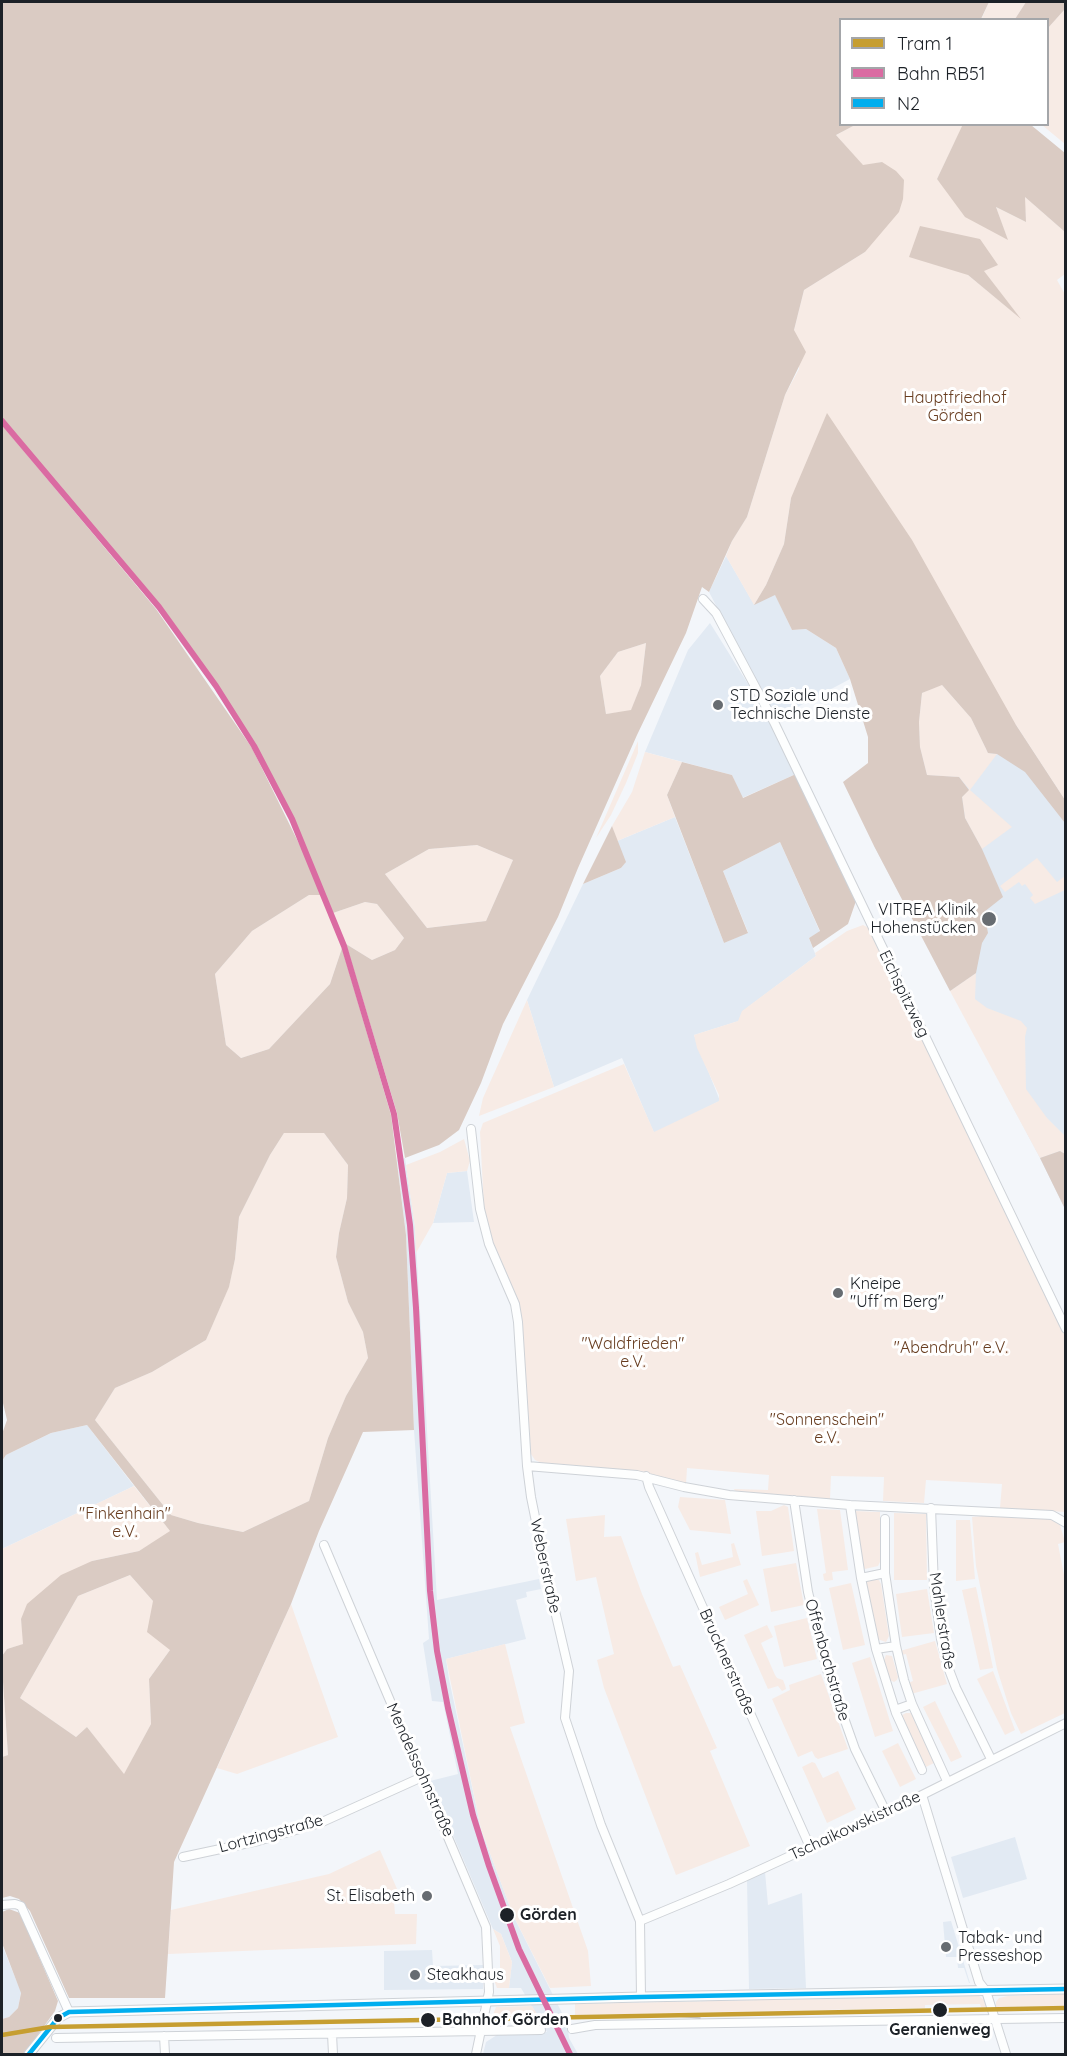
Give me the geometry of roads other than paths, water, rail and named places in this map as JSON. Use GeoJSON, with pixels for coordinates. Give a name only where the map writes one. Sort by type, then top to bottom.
{"type":"FeatureCollection","features":[{"type":"Feature","properties":{"kind":"street","name":"Eichspitzweg"},"geometry":{"type":"LineString","coordinates":[[703,598],[716,613],[774,722],[1065,1329]]}},
{"type":"Feature","properties":{"kind":"street","name":"Weberstraße"},"geometry":{"type":"LineString","coordinates":[[471,1129],[480,1209],[489,1244],[515,1304],[518,1322],[531,1497],[569,1671],[565,1718],[601,1825],[640,1921],[641,1997]]}},
{"type":"Feature","properties":{"kind":"street"},"geometry":{"type":"LineString","coordinates":[[527,1466],[646,1476],[684,1487],[729,1495],[1052,1515],[1065,1523]]}},
{"type":"Feature","properties":{"kind":"street","name":"Brucknerstraße"},"geometry":{"type":"LineString","coordinates":[[646,1476],[810,1847]]}},
{"type":"Feature","properties":{"kind":"street","name":"Offenbachstraße"},"geometry":{"type":"LineString","coordinates":[[794,1500],[808,1592],[826,1670],[855,1749],[886,1812]]}},
{"type":"Feature","properties":{"kind":"street"},"geometry":{"type":"LineString","coordinates":[[850,1504],[861,1578],[876,1649],[895,1710],[922,1770]]}},
{"type":"Feature","properties":{"kind":"street","name":"Mahlerstraße"},"geometry":{"type":"LineString","coordinates":[[931,1508],[934,1587],[941,1639],[956,1688],[992,1759]]}},
{"type":"Feature","properties":{"kind":"street"},"geometry":{"type":"LineString","coordinates":[[885,1519],[885,1573],[904,1680],[912,1704],[947,1782]]}},
{"type":"Feature","properties":{"kind":"street","name":"Mendelssohnstraße"},"geometry":{"type":"LineString","coordinates":[[324,1545],[486,1927],[489,1992],[476,2055]]}},
{"type":"Feature","properties":{"kind":"street"},"geometry":{"type":"LineString","coordinates":[[861,1578],[885,1573]]}},
{"type":"Feature","properties":{"kind":"street"},"geometry":{"type":"LineString","coordinates":[[876,1649],[897,1646]]}},
{"type":"Feature","properties":{"kind":"street"},"geometry":{"type":"LineString","coordinates":[[895,1710],[912,1704]]}},
{"type":"Feature","properties":{"kind":"street","name":"Tschaikowskistraße"},"geometry":{"type":"LineString","coordinates":[[640,1921],[729,1884],[886,1812],[1065,1723]]}},
{"type":"Feature","properties":{"kind":"street","name":"Lortzingstraße"},"geometry":{"type":"LineString","coordinates":[[183,1857],[320,1823],[422,1777]]}},
{"type":"Feature","properties":{"kind":"street"},"geometry":{"type":"LineString","coordinates":[[922,1795],[980,1982],[986,1991],[1006,2055]]}},
{"type":"Feature","properties":{"kind":"street"},"geometry":{"type":"LineString","coordinates":[[2,1905],[21,1906],[69,2012]]}},
{"type":"Feature","properties":{"kind":"street"},"geometry":{"type":"LineString","coordinates":[[29,2055],[58,2018],[69,2012],[1065,1989]]}},
{"type":"Feature","properties":{"kind":"street"},"geometry":{"type":"LineString","coordinates":[[572,2029],[595,2025],[1065,2018]]}},
{"type":"Feature","properties":{"kind":"street"},"geometry":{"type":"LineString","coordinates":[[56,2038],[541,2030]]}},
{"type":"Feature","properties":{"kind":"street"},"geometry":{"type":"LineString","coordinates":[[332,2034],[333,2055]]}},
{"type":"Feature","properties":{"kind":"street"},"geometry":{"type":"LineString","coordinates":[[164,2036],[165,2055]]}},
{"type":"Feature","properties":{"kind":"tram line","name":"1"},"geometry":{"type":"LineString","coordinates":[[2,2035],[50,2027],[1066,2008]]}},
{"type":"Feature","properties":{"kind":"tram line"},"geometry":{"type":"LineString","coordinates":[[664,2015],[700,2018]]}},
{"type":"Feature","properties":{"kind":"rail line","name":"RB51"},"geometry":{"type":"LineString","coordinates":[[2,421],[159,607],[216,686],[254,746],[292,819],[344,946],[394,1114],[410,1225],[430,1591],[437,1651],[448,1708],[473,1815],[489,1866],[519,1949],[570,2054]]}},
{"type":"Feature","properties":{"kind":"place","name":"STD Soziale und Technische Dienste"},"geometry":{"type":"Point","coordinates":[718,705]}},
{"type":"Feature","properties":{"kind":"place","name":"VITREA Klinik Hohenstücken"},"geometry":{"type":"Point","coordinates":[989,919]}},
{"type":"Feature","properties":{"kind":"place","name":"Kneipe \"Uff´m Berg\""},"geometry":{"type":"Point","coordinates":[838,1293]}},
{"type":"Feature","properties":{"kind":"place","name":"St. Elisabeth"},"geometry":{"type":"Point","coordinates":[427,1896]}},
{"type":"Feature","properties":{"kind":"place","name":"Görden"},"geometry":{"type":"Point","coordinates":[507,1915]}},
{"type":"Feature","properties":{"kind":"place","name":"Tabak- und Presseshop"},"geometry":{"type":"Point","coordinates":[946,1947]}},
{"type":"Feature","properties":{"kind":"place","name":"Steakhaus"},"geometry":{"type":"Point","coordinates":[415,1975]}},
{"type":"Feature","properties":{"kind":"place","name":"Geranienweg"},"geometry":{"type":"Point","coordinates":[940,2010]}},
{"type":"Feature","properties":{"kind":"place","name":"Bahnhof Görden"},"geometry":{"type":"Point","coordinates":[428,2020]}},
{"type":"Feature","properties":{"kind":"park label","name":"Hauptfriedhof Görden"},"geometry":{"type":"Point","coordinates":[955,407]}},
{"type":"Feature","properties":{"kind":"park label","name":"\"Abendruh\" e.V."},"geometry":{"type":"Point","coordinates":[951,1348]}},
{"type":"Feature","properties":{"kind":"park label","name":"\"Waldfrieden\" e.V."},"geometry":{"type":"Point","coordinates":[633,1353]}},
{"type":"Feature","properties":{"kind":"park label","name":"\"Sonnenschein\" e.V."},"geometry":{"type":"Point","coordinates":[827,1429]}},
{"type":"Feature","properties":{"kind":"park label","name":"\"Finkenhain\" e.V."},"geometry":{"type":"Point","coordinates":[125,1523]}}]}
